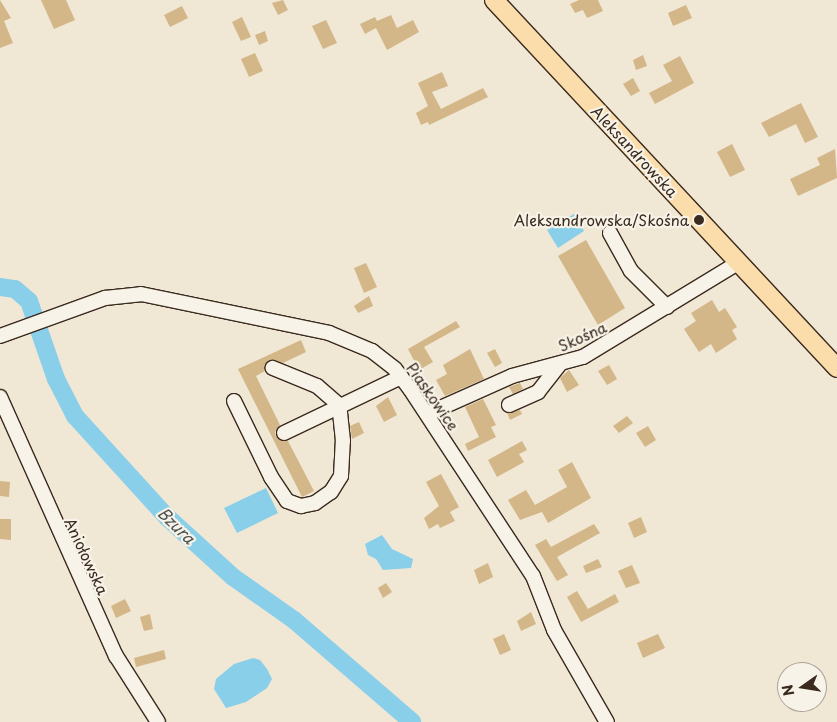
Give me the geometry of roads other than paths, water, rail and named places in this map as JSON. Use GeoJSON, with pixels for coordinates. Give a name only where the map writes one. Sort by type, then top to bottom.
{"type":"FeatureCollection","features":[{"type":"Feature","properties":{"kind":"main road","name":"Aleksandrowska"},"geometry":{"type":"LineString","coordinates":[[494,0],[837,368]]}},
{"type":"Feature","properties":{"kind":"street"},"geometry":{"type":"LineString","coordinates":[[610,233],[631,271],[667,307]]}},
{"type":"Feature","properties":{"kind":"street","name":"Skośna"},"geometry":{"type":"LineString","coordinates":[[427,414],[497,382],[560,364],[601,348],[739,262]]}},
{"type":"Feature","properties":{"kind":"street","name":"Piaskowice"},"geometry":{"type":"LineString","coordinates":[[0,336],[111,297],[141,294],[330,333],[372,351],[401,377],[533,576],[567,657],[607,722]]}},
{"type":"Feature","properties":{"kind":"street"},"geometry":{"type":"LineString","coordinates":[[509,405],[538,392],[560,364]]}},
{"type":"Feature","properties":{"kind":"street"},"geometry":{"type":"LineString","coordinates":[[234,401],[271,477],[287,501],[301,506],[315,503],[330,492],[341,476],[343,441],[339,405],[318,386],[273,368]]}},
{"type":"Feature","properties":{"kind":"street"},"geometry":{"type":"LineString","coordinates":[[284,433],[339,405],[401,377]]}},
{"type":"Feature","properties":{"kind":"street","name":"Aniołowska"},"geometry":{"type":"LineString","coordinates":[[0,397],[116,656],[158,722]]}},
{"type":"Feature","properties":{"kind":"water"},"geometry":{"type":"Polygon","coordinates":[[[574,214],[584,231],[558,248],[547,230],[574,214]]]}},
{"type":"Feature","properties":{"kind":"water"},"geometry":{"type":"Polygon","coordinates":[[[266,488],[278,513],[237,533],[224,508],[266,488]]]}},
{"type":"Feature","properties":{"kind":"water"},"geometry":{"type":"Polygon","coordinates":[[[382,535],[392,549],[413,559],[411,568],[383,570],[376,559],[368,555],[365,544],[382,535]]]}},
{"type":"Feature","properties":{"kind":"water"},"geometry":{"type":"Polygon","coordinates":[[[253,658],[260,660],[272,679],[267,688],[246,702],[226,708],[214,689],[216,679],[234,664],[253,658]]]}},
{"type":"Feature","properties":{"kind":"waterway","name":"Bzura"},"geometry":{"type":"LineString","coordinates":[[0,287],[15,289],[29,301],[56,379],[75,416],[167,517],[233,577],[294,620],[412,722]]}},
{"type":"Feature","properties":{"kind":"place","name":"Aleksandrowska/Skośna"},"geometry":{"type":"Point","coordinates":[699,220]}}]}
